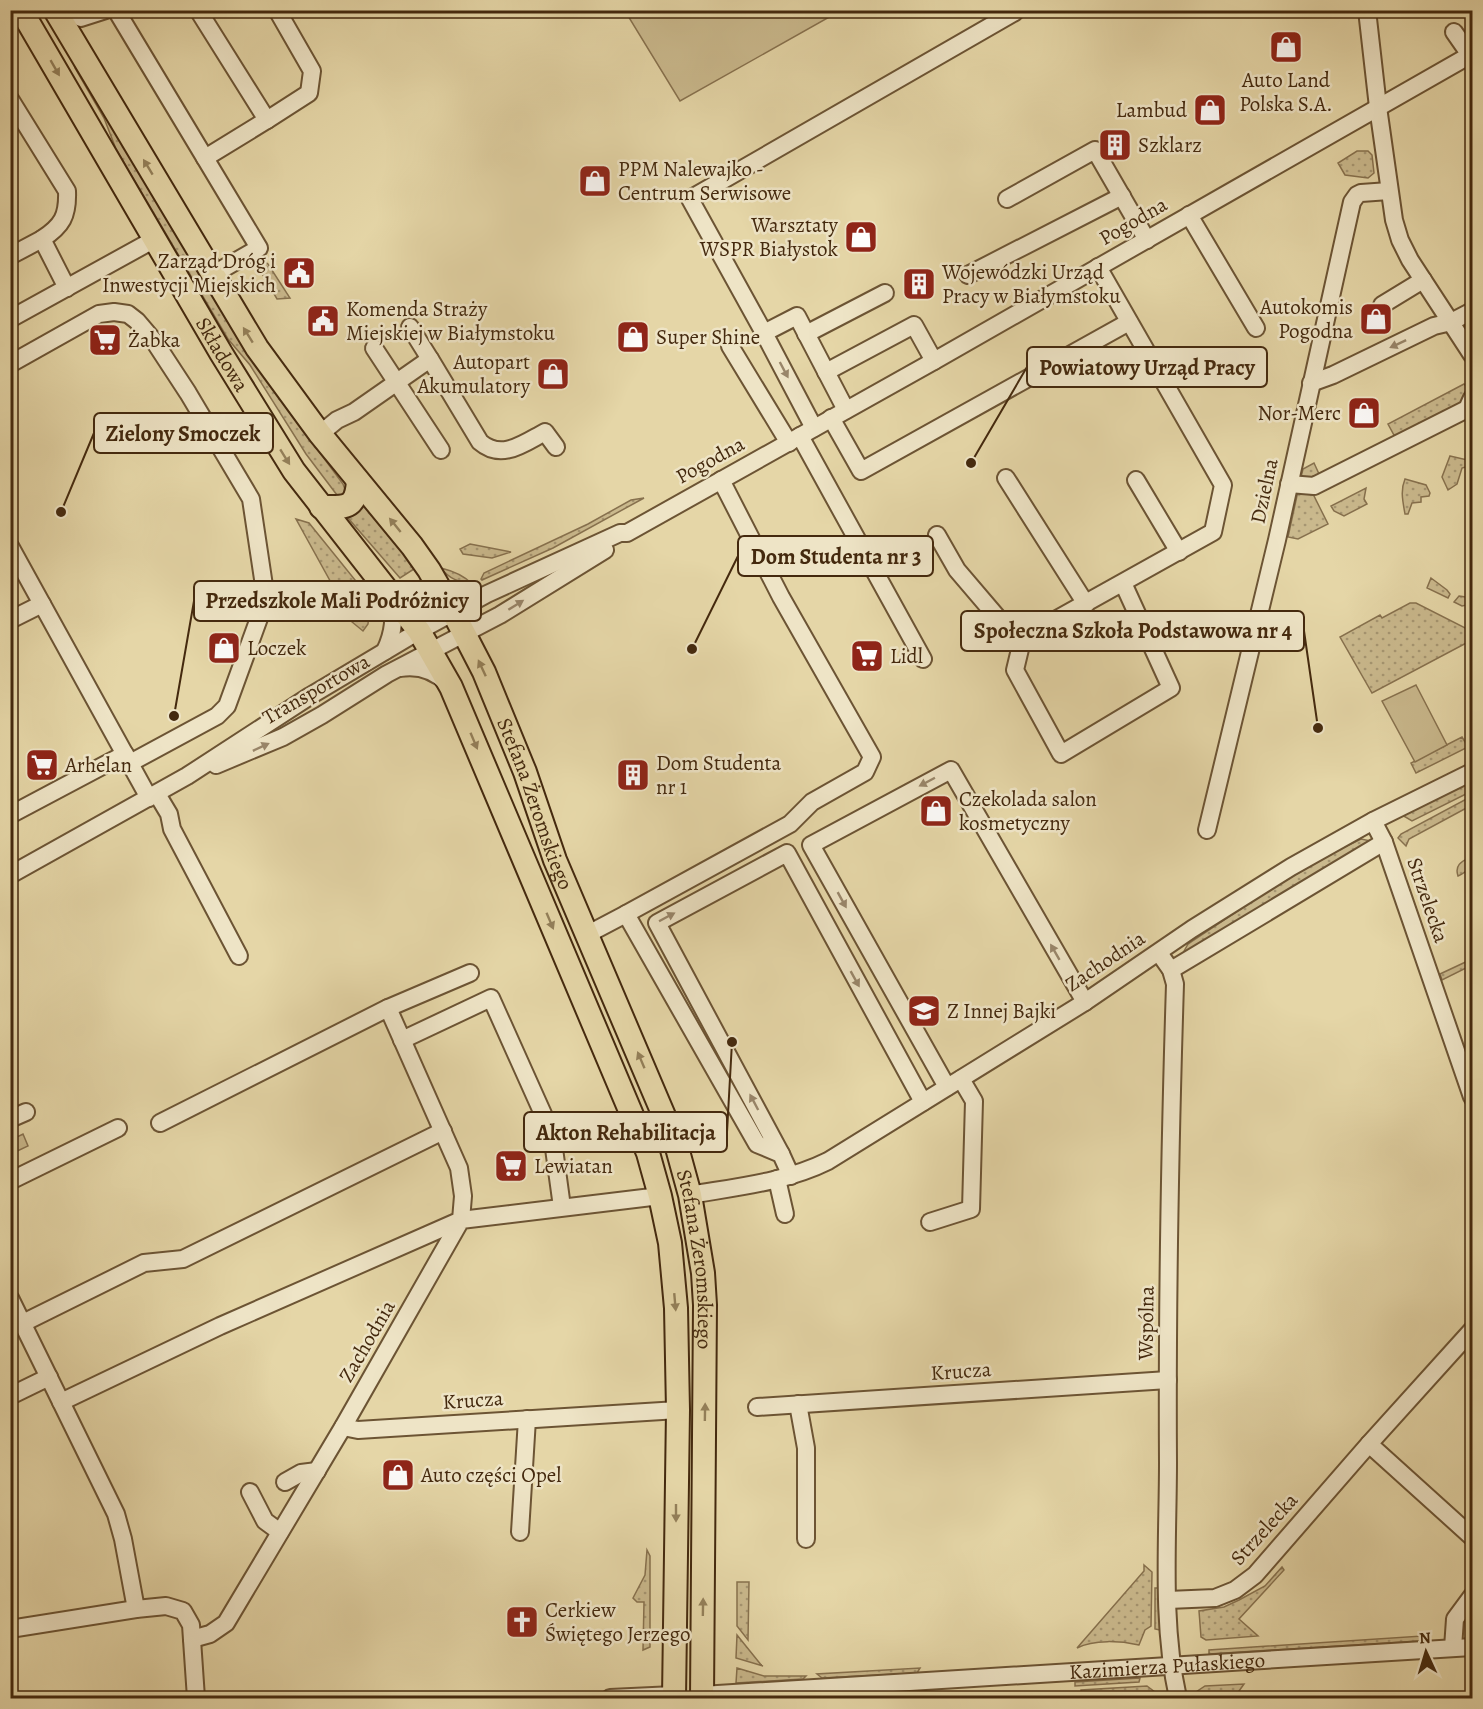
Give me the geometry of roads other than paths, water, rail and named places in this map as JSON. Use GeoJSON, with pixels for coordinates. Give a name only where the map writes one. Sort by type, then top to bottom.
{"type":"FeatureCollection","features":[{"type":"Feature","properties":{"kind":"main road","name":"Składowa"},"geometry":{"type":"LineString","coordinates":[[55,10],[257,348],[320,434],[412,546],[453,612]]}},
{"type":"Feature","properties":{"kind":"main road","name":"Składowa"},"geometry":{"type":"LineString","coordinates":[[28,13],[154,239],[270,434],[294,471],[419,631],[431,651]]}},
{"type":"Feature","properties":{"kind":"main road"},"geometry":{"type":"LineString","coordinates":[[321,507],[339,508],[351,504],[357,494],[358,481]]}},
{"type":"Feature","properties":{"kind":"main road","name":"Stefana Żeromskiego"},"geometry":{"type":"LineString","coordinates":[[453,612],[484,672],[525,772],[555,860],[676,1144],[690,1195],[703,1273],[706,1326],[702,1697]]}},
{"type":"Feature","properties":{"kind":"main road","name":"Stefana Żeromskiego"},"geometry":{"type":"LineString","coordinates":[[431,651],[451,687],[648,1153],[660,1196],[670,1243],[676,1308],[678,1410],[674,1697]]}},
{"type":"Feature","properties":{"kind":"main road"},"geometry":{"type":"LineString","coordinates":[[654,1172],[669,1188],[690,1195]]}},
{"type":"Feature","properties":{"kind":"main road","name":"Kazimierza Pułaskiego"},"geometry":{"type":"LineString","coordinates":[[674,1697],[702,1697]]}},
{"type":"Feature","properties":{"kind":"street"},"geometry":{"type":"LineString","coordinates":[[64,10],[81,18],[106,10]]}},
{"type":"Feature","properties":{"kind":"street"},"geometry":{"type":"LineString","coordinates":[[116,10],[259,248],[212,275]]}},
{"type":"Feature","properties":{"kind":"street"},"geometry":{"type":"LineString","coordinates":[[198,10],[267,120]]}},
{"type":"Feature","properties":{"kind":"street"},"geometry":{"type":"LineString","coordinates":[[205,158],[309,93],[312,71],[277,10]]}},
{"type":"Feature","properties":{"kind":"street"},"geometry":{"type":"LineString","coordinates":[[1367,10],[1389,191],[1400,240],[1423,280],[1473,355]]}},
{"type":"Feature","properties":{"kind":"street"},"geometry":{"type":"LineString","coordinates":[[923,659],[801,436],[764,333],[690,199],[1015,12]]}},
{"type":"Feature","properties":{"kind":"street"},"geometry":{"type":"LineString","coordinates":[[1454,32],[1471,54]]}},
{"type":"Feature","properties":{"kind":"street","name":"Pogodna"},"geometry":{"type":"LineString","coordinates":[[465,633],[500,615],[621,540],[627,533],[934,361],[1471,54]]}},
{"type":"Feature","properties":{"kind":"street"},"geometry":{"type":"LineString","coordinates":[[10,99],[67,191],[64,218],[57,229],[10,256]]}},
{"type":"Feature","properties":{"kind":"street"},"geometry":{"type":"LineString","coordinates":[[1006,199],[1095,150],[1147,240]]}},
{"type":"Feature","properties":{"kind":"street","name":"Dzielna"},"geometry":{"type":"LineString","coordinates":[[1207,830],[1289,484],[1352,202],[1361,193],[1389,191]]}},
{"type":"Feature","properties":{"kind":"street"},"geometry":{"type":"LineString","coordinates":[[968,275],[1122,196]]}},
{"type":"Feature","properties":{"kind":"street"},"geometry":{"type":"LineString","coordinates":[[1189,215],[1257,328]]}},
{"type":"Feature","properties":{"kind":"street"},"geometry":{"type":"LineString","coordinates":[[42,239],[67,288]]}},
{"type":"Feature","properties":{"kind":"street"},"geometry":{"type":"LineString","coordinates":[[10,319],[154,239]]}},
{"type":"Feature","properties":{"kind":"street"},"geometry":{"type":"LineString","coordinates":[[1098,267],[1223,485],[1213,532],[1032,633],[1021,645],[1015,670],[1061,754],[1171,688],[1123,583]]}},
{"type":"Feature","properties":{"kind":"street"},"geometry":{"type":"LineString","coordinates":[[1382,305],[1423,280]]}},
{"type":"Feature","properties":{"kind":"street"},"geometry":{"type":"LineString","coordinates":[[806,334],[885,293]]}},
{"type":"Feature","properties":{"kind":"street"},"geometry":{"type":"LineString","coordinates":[[1311,383],[1327,378],[1434,326],[1451,322],[1473,311]]}},
{"type":"Feature","properties":{"kind":"street"},"geometry":{"type":"LineString","coordinates":[[10,364],[99,314],[114,312],[128,314],[137,321],[154,341],[188,393],[251,499],[266,599],[226,706],[217,716],[10,815]]}},
{"type":"Feature","properties":{"kind":"street"},"geometry":{"type":"LineString","coordinates":[[764,333],[797,316],[826,372],[861,471],[1130,322]]}},
{"type":"Feature","properties":{"kind":"street"},"geometry":{"type":"LineString","coordinates":[[826,372],[914,325],[934,361]]}},
{"type":"Feature","properties":{"kind":"street"},"geometry":{"type":"LineString","coordinates":[[410,327],[480,442],[488,449],[514,449],[545,432],[556,447]]}},
{"type":"Feature","properties":{"kind":"street"},"geometry":{"type":"LineString","coordinates":[[730,346],[801,436]]}},
{"type":"Feature","properties":{"kind":"street"},"geometry":{"type":"LineString","coordinates":[[374,348],[441,450]]}},
{"type":"Feature","properties":{"kind":"street"},"geometry":{"type":"LineString","coordinates":[[320,434],[337,420],[354,411],[430,358]]}},
{"type":"Feature","properties":{"kind":"street"},"geometry":{"type":"LineString","coordinates":[[1289,484],[1314,486],[1467,409],[1473,398]]}},
{"type":"Feature","properties":{"kind":"street"},"geometry":{"type":"LineString","coordinates":[[1006,478],[1086,604]]}},
{"type":"Feature","properties":{"kind":"street"},"geometry":{"type":"LineString","coordinates":[[588,934],[790,824],[812,802],[865,772],[872,757],[776,588],[721,480]]}},
{"type":"Feature","properties":{"kind":"street"},"geometry":{"type":"LineString","coordinates":[[1137,480],[1179,552]]}},
{"type":"Feature","properties":{"kind":"street","name":"Pogodna"},"geometry":{"type":"LineString","coordinates":[[419,631],[487,594],[620,533],[627,533]]}},
{"type":"Feature","properties":{"kind":"street"},"geometry":{"type":"LineString","coordinates":[[937,536],[957,570],[1021,645]]}},
{"type":"Feature","properties":{"kind":"street"},"geometry":{"type":"LineString","coordinates":[[10,546],[127,758],[153,796],[169,814],[172,829],[239,956]]}},
{"type":"Feature","properties":{"kind":"street"},"geometry":{"type":"LineString","coordinates":[[385,651],[394,625],[390,593]]}},
{"type":"Feature","properties":{"kind":"street"},"geometry":{"type":"LineString","coordinates":[[10,620],[42,604]]}},
{"type":"Feature","properties":{"kind":"street","name":"Transportowa"},"geometry":{"type":"LineString","coordinates":[[10,874],[187,776],[310,696],[419,631]]}},
{"type":"Feature","properties":{"kind":"street","name":"Transportowa"},"geometry":{"type":"LineString","coordinates":[[187,776],[247,754],[283,737],[322,716],[396,669],[465,633]]}},
{"type":"Feature","properties":{"kind":"street"},"geometry":{"type":"LineString","coordinates":[[396,669],[410,666],[426,669],[440,676],[451,687]]}},
{"type":"Feature","properties":{"kind":"street"},"geometry":{"type":"LineString","coordinates":[[930,1222],[971,1209],[974,1101],[954,1083],[811,845],[951,770],[1085,1002]]}},
{"type":"Feature","properties":{"kind":"street","name":"Zachodnia"},"geometry":{"type":"LineString","coordinates":[[690,1195],[784,1178],[810,1170],[828,1161],[1085,1002],[1192,929],[1292,867],[1373,821],[1473,772]]}},
{"type":"Feature","properties":{"kind":"street","name":"Strzelecka"},"geometry":{"type":"LineString","coordinates":[[1373,821],[1384,842],[1473,1097]]}},
{"type":"Feature","properties":{"kind":"street"},"geometry":{"type":"LineString","coordinates":[[1158,953],[1171,970],[1384,842]]}},
{"type":"Feature","properties":{"kind":"street"},"geometry":{"type":"LineString","coordinates":[[785,1214],[781,1154],[657,923],[787,853],[923,1102]]}},
{"type":"Feature","properties":{"kind":"street"},"geometry":{"type":"LineString","coordinates":[[627,914],[757,1144],[781,1154]]}},
{"type":"Feature","properties":{"kind":"street","name":"Wspólna"},"geometry":{"type":"LineString","coordinates":[[1171,970],[1175,984],[1168,1380],[1168,1600],[1172,1666],[1178,1698]]}},
{"type":"Feature","properties":{"kind":"street"},"geometry":{"type":"LineString","coordinates":[[160,1123],[388,1008],[470,973]]}},
{"type":"Feature","properties":{"kind":"street"},"geometry":{"type":"LineString","coordinates":[[402,1040],[491,999],[552,1134],[562,1207]]}},
{"type":"Feature","properties":{"kind":"street"},"geometry":{"type":"LineString","coordinates":[[388,1008],[459,1168],[463,1196],[461,1220]]}},
{"type":"Feature","properties":{"kind":"street"},"geometry":{"type":"LineString","coordinates":[[10,1181],[118,1128]]}},
{"type":"Feature","properties":{"kind":"street"},"geometry":{"type":"LineString","coordinates":[[23,1323],[144,1263],[183,1259],[442,1131]]}},
{"type":"Feature","properties":{"kind":"street"},"geometry":{"type":"LineString","coordinates":[[61,1402],[219,1326],[461,1220],[660,1196]]}},
{"type":"Feature","properties":{"kind":"street","name":"Zachodnia"},"geometry":{"type":"LineString","coordinates":[[192,1639],[210,1634],[225,1623],[343,1427],[461,1220]]}},
{"type":"Feature","properties":{"kind":"street"},"geometry":{"type":"LineString","coordinates":[[10,1298],[116,1514],[136,1609]]}},
{"type":"Feature","properties":{"kind":"street","name":"Strzelecka"},"geometry":{"type":"LineString","coordinates":[[1168,1600],[1215,1598],[1235,1590],[1255,1575],[1369,1444],[1473,1330]]}},
{"type":"Feature","properties":{"kind":"street"},"geometry":{"type":"LineString","coordinates":[[10,1396],[49,1377]]}},
{"type":"Feature","properties":{"kind":"street","name":"Krucza"},"geometry":{"type":"LineString","coordinates":[[757,1407],[1168,1380]]}},
{"type":"Feature","properties":{"kind":"street"},"geometry":{"type":"LineString","coordinates":[[798,1404],[807,1448],[806,1539]]}},
{"type":"Feature","properties":{"kind":"street","name":"Krucza"},"geometry":{"type":"LineString","coordinates":[[343,1427],[358,1430],[678,1410]]}},
{"type":"Feature","properties":{"kind":"street"},"geometry":{"type":"LineString","coordinates":[[520,1532],[527,1419]]}},
{"type":"Feature","properties":{"kind":"street"},"geometry":{"type":"LineString","coordinates":[[1369,1444],[1473,1537]]}},
{"type":"Feature","properties":{"kind":"street"},"geometry":{"type":"LineString","coordinates":[[285,1482],[301,1473],[317,1471]]}},
{"type":"Feature","properties":{"kind":"street"},"geometry":{"type":"LineString","coordinates":[[250,1492],[265,1521],[280,1532]]}},
{"type":"Feature","properties":{"kind":"street"},"geometry":{"type":"LineString","coordinates":[[1453,1648],[1454,1623],[1460,1610],[1473,1596]]}},
{"type":"Feature","properties":{"kind":"street"},"geometry":{"type":"LineString","coordinates":[[10,1629],[136,1609],[166,1606],[183,1611],[191,1624],[196,1698]]}},
{"type":"Feature","properties":{"kind":"street","name":"Kazimierza Pułaskiego"},"geometry":{"type":"LineString","coordinates":[[702,1697],[1473,1647]]}},
{"type":"Feature","properties":{"kind":"street","name":"Kazimierza Pułaskiego"},"geometry":{"type":"LineString","coordinates":[[610,1698],[674,1697]]}},
{"type":"Feature","properties":{"kind":"place","name":"Auto Land Polska S.A."},"geometry":{"type":"Point","coordinates":[1286,47]}},
{"type":"Feature","properties":{"kind":"place","name":"Lambud"},"geometry":{"type":"Point","coordinates":[1210,110]}},
{"type":"Feature","properties":{"kind":"place","name":"Szklarz"},"geometry":{"type":"Point","coordinates":[1115,145]}},
{"type":"Feature","properties":{"kind":"place","name":"PPM Nalewajko - Centrum Serwisowe"},"geometry":{"type":"Point","coordinates":[595,181]}},
{"type":"Feature","properties":{"kind":"place","name":"Warsztaty WSPR Białystok"},"geometry":{"type":"Point","coordinates":[861,237]}},
{"type":"Feature","properties":{"kind":"place","name":"Zarząd Dróg i Inwestycji Miejskich"},"geometry":{"type":"Point","coordinates":[299,273]}},
{"type":"Feature","properties":{"kind":"place","name":"Wojewódzki Urząd Pracy w Białymstoku"},"geometry":{"type":"Point","coordinates":[919,284]}},
{"type":"Feature","properties":{"kind":"place","name":"Autokomis Pogodna"},"geometry":{"type":"Point","coordinates":[1376,319]}},
{"type":"Feature","properties":{"kind":"place","name":"Komenda Straży Miejskiej w Białymstoku"},"geometry":{"type":"Point","coordinates":[323,321]}},
{"type":"Feature","properties":{"kind":"place","name":"Super Shine"},"geometry":{"type":"Point","coordinates":[633,337]}},
{"type":"Feature","properties":{"kind":"place","name":"Żabka"},"geometry":{"type":"Point","coordinates":[105,340]}},
{"type":"Feature","properties":{"kind":"place","name":"Autopart Akumulatory"},"geometry":{"type":"Point","coordinates":[553,374]}},
{"type":"Feature","properties":{"kind":"place","name":"Nor-Merc"},"geometry":{"type":"Point","coordinates":[1364,413]}},
{"type":"Feature","properties":{"kind":"place","name":"Powiatowy Urząd Pracy"},"geometry":{"type":"Point","coordinates":[971,463]}},
{"type":"Feature","properties":{"kind":"place","name":"Zielony Smoczek"},"geometry":{"type":"Point","coordinates":[61,512]}},
{"type":"Feature","properties":{"kind":"place","name":"Loczek"},"geometry":{"type":"Point","coordinates":[224,648]}},
{"type":"Feature","properties":{"kind":"place","name":"Dom Studenta nr 3"},"geometry":{"type":"Point","coordinates":[692,649]}},
{"type":"Feature","properties":{"kind":"place","name":"Lidl"},"geometry":{"type":"Point","coordinates":[867,656]}},
{"type":"Feature","properties":{"kind":"place","name":"Przedszkole Mali Podróżnicy"},"geometry":{"type":"Point","coordinates":[174,716]}},
{"type":"Feature","properties":{"kind":"place","name":"Społeczna Szkoła Podstawowa nr 4"},"geometry":{"type":"Point","coordinates":[1318,728]}},
{"type":"Feature","properties":{"kind":"place","name":"Arhelan"},"geometry":{"type":"Point","coordinates":[42,765]}},
{"type":"Feature","properties":{"kind":"place","name":"Dom Studenta nr 1"},"geometry":{"type":"Point","coordinates":[633,775]}},
{"type":"Feature","properties":{"kind":"place","name":"Czekolada salon kosmetyczny"},"geometry":{"type":"Point","coordinates":[936,811]}},
{"type":"Feature","properties":{"kind":"place","name":"Z Innej Bajki"},"geometry":{"type":"Point","coordinates":[924,1011]}},
{"type":"Feature","properties":{"kind":"place","name":"Akton Rehabilitacja"},"geometry":{"type":"Point","coordinates":[732,1042]}},
{"type":"Feature","properties":{"kind":"place","name":"Lewiatan"},"geometry":{"type":"Point","coordinates":[511,1166]}},
{"type":"Feature","properties":{"kind":"place","name":"Auto części Opel"},"geometry":{"type":"Point","coordinates":[398,1475]}},
{"type":"Feature","properties":{"kind":"place","name":"Cerkiew Świętego Jerzego"},"geometry":{"type":"Point","coordinates":[522,1622]}}]}
